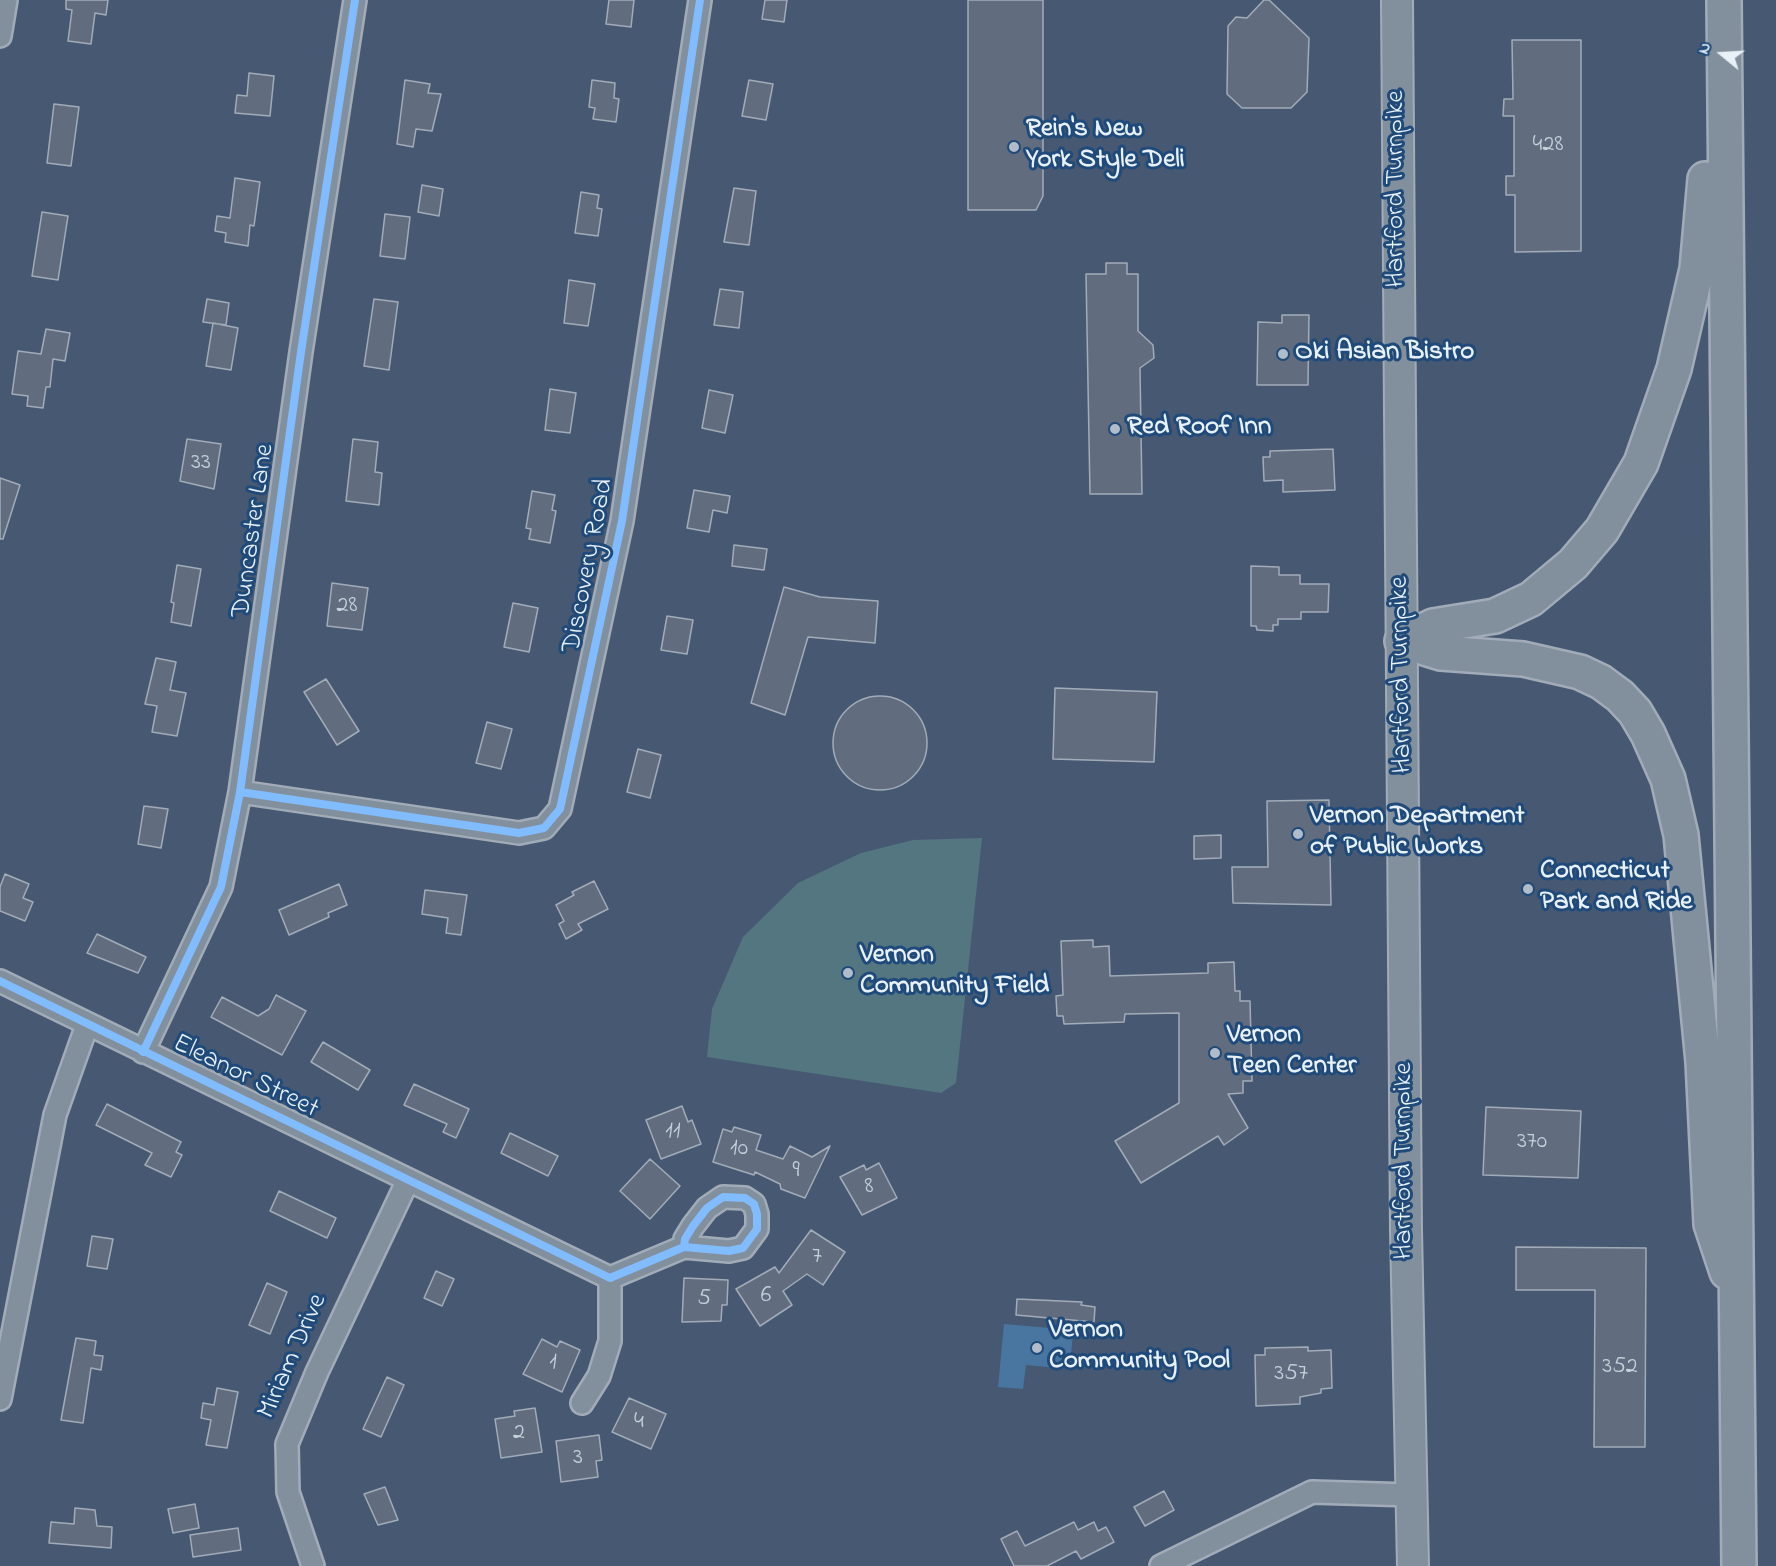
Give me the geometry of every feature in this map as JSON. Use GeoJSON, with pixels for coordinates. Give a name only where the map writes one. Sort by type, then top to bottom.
{"type":"FeatureCollection","features":[{"type":"Feature","properties":{"kind":"highway"},"geometry":{"type":"LineString","coordinates":[[1724,0],[1739,1566]]}},
{"type":"Feature","properties":{"kind":"highway"},"geometry":{"type":"LineString","coordinates":[[1402,641],[1433,626],[1494,616],[1531,599],[1588,548],[1632,480],[1666,395],[1689,309],[1703,220],[1706,143],[1725,78]]}},
{"type":"Feature","properties":{"kind":"highway"},"geometry":{"type":"LineString","coordinates":[[1402,641],[1441,653],[1523,659],[1580,672],[1601,682],[1620,696],[1635,712],[1648,734],[1668,779],[1681,835],[1703,1062],[1711,1224],[1737,1301]]}},
{"type":"Feature","properties":{"kind":"main road","name":"Hartford Turnpike"},"geometry":{"type":"LineString","coordinates":[[1397,0],[1406,1230],[1413,1566]]}},
{"type":"Feature","properties":{"kind":"street"},"geometry":{"type":"LineString","coordinates":[[0,36],[6,0]]}},
{"type":"Feature","properties":{"kind":"street","name":"Duncaster Lane"},"geometry":{"type":"LineString","coordinates":[[143,1052],[221,887],[240,792],[301,352],[355,0]]}},
{"type":"Feature","properties":{"kind":"street","name":"Discovery Road"},"geometry":{"type":"LineString","coordinates":[[240,792],[519,833],[544,828],[560,809],[622,521],[700,0]]}},
{"type":"Feature","properties":{"kind":"street","name":"Eleanor Street"},"geometry":{"type":"LineString","coordinates":[[0,981],[610,1278]]}},
{"type":"Feature","properties":{"kind":"street"},"geometry":{"type":"LineString","coordinates":[[0,1399],[55,1115],[87,1025]]}},
{"type":"Feature","properties":{"kind":"street","name":"Miriam Drive"},"geometry":{"type":"LineString","coordinates":[[312,1566],[288,1492],[287,1444],[317,1372],[408,1180]]}},
{"type":"Feature","properties":{"kind":"street"},"geometry":{"type":"LineString","coordinates":[[582,1403],[599,1376],[610,1341],[610,1278],[684,1247]]}},
{"type":"Feature","properties":{"kind":"street"},"geometry":{"type":"LineString","coordinates":[[1161,1566],[1312,1492],[1412,1495]]}},
{"type":"Feature","properties":{"kind":"green space","name":"Vernon Community Field"},"geometry":{"type":"Polygon","coordinates":[[[982,838],[956,1083],[941,1093],[707,1057],[712,1009],[743,937],[798,883],[861,853],[913,840],[982,838]]]}},
{"type":"Feature","properties":{"kind":"water","name":"Vernon Community Pool"},"geometry":{"type":"Polygon","coordinates":[[[1004,1324],[1073,1330],[1070,1369],[1026,1365],[1023,1389],[998,1387],[1004,1324]]]}},
{"type":"Feature","properties":{"kind":"building"},"geometry":{"type":"Polygon","coordinates":[[[66,0],[108,0],[106,15],[95,13],[91,44],[68,41],[72,10],[66,9],[66,0]]]}},
{"type":"Feature","properties":{"kind":"building"},"geometry":{"type":"Polygon","coordinates":[[[609,0],[634,0],[631,27],[606,24],[609,0]]]}},
{"type":"Feature","properties":{"kind":"building"},"geometry":{"type":"Polygon","coordinates":[[[765,0],[787,0],[784,22],[762,19],[765,0]]]}},
{"type":"Feature","properties":{"kind":"building"},"geometry":{"type":"Polygon","coordinates":[[[968,0],[1043,0],[1043,196],[1036,210],[968,210],[968,0]]]}},
{"type":"Feature","properties":{"kind":"building"},"geometry":{"type":"Polygon","coordinates":[[[1264,0],[1269,0],[1309,38],[1307,92],[1291,108],[1242,108],[1227,94],[1228,26],[1236,17],[1247,18],[1264,0]]]}},
{"type":"Feature","properties":{"kind":"building"},"geometry":{"type":"Polygon","coordinates":[[[1512,40],[1581,40],[1581,251],[1515,252],[1515,195],[1506,195],[1506,176],[1514,176],[1514,116],[1503,116],[1504,99],[1513,99],[1512,40]]]}},
{"type":"Feature","properties":{"kind":"building"},"geometry":{"type":"Polygon","coordinates":[[[249,73],[274,76],[270,116],[235,113],[237,95],[247,96],[249,73]]]}},
{"type":"Feature","properties":{"kind":"building"},"geometry":{"type":"Polygon","coordinates":[[[405,80],[430,84],[428,93],[441,94],[432,131],[416,129],[413,147],[397,144],[405,80]]]}},
{"type":"Feature","properties":{"kind":"building"},"geometry":{"type":"Polygon","coordinates":[[[592,80],[615,83],[614,98],[619,99],[616,122],[593,119],[595,108],[589,107],[592,80]]]}},
{"type":"Feature","properties":{"kind":"building"},"geometry":{"type":"Polygon","coordinates":[[[749,80],[773,84],[766,120],[742,116],[749,80]]]}},
{"type":"Feature","properties":{"kind":"building"},"geometry":{"type":"Polygon","coordinates":[[[54,104],[79,107],[71,166],[47,163],[54,104]]]}},
{"type":"Feature","properties":{"kind":"building"},"geometry":{"type":"Polygon","coordinates":[[[235,178],[260,182],[254,226],[250,225],[248,246],[225,242],[226,233],[215,231],[217,216],[230,218],[235,178]]]}},
{"type":"Feature","properties":{"kind":"building"},"geometry":{"type":"Polygon","coordinates":[[[422,185],[443,189],[439,216],[418,212],[422,185]]]}},
{"type":"Feature","properties":{"kind":"building"},"geometry":{"type":"Polygon","coordinates":[[[734,188],[756,191],[749,245],[724,242],[734,188]]]}},
{"type":"Feature","properties":{"kind":"building"},"geometry":{"type":"Polygon","coordinates":[[[581,192],[599,195],[597,208],[602,209],[598,236],[575,233],[581,192]]]}},
{"type":"Feature","properties":{"kind":"building"},"geometry":{"type":"Polygon","coordinates":[[[42,212],[68,216],[58,280],[32,276],[42,212]]]}},
{"type":"Feature","properties":{"kind":"building"},"geometry":{"type":"Polygon","coordinates":[[[385,214],[410,217],[405,259],[380,256],[385,214]]]}},
{"type":"Feature","properties":{"kind":"building","name":"Red Roof Inn"},"geometry":{"type":"Polygon","coordinates":[[[1106,263],[1127,263],[1127,274],[1138,274],[1138,331],[1153,345],[1154,358],[1140,368],[1142,494],[1090,494],[1086,274],[1106,274],[1106,263]]]}},
{"type":"Feature","properties":{"kind":"building"},"geometry":{"type":"Polygon","coordinates":[[[569,280],[595,284],[588,326],[564,323],[569,280]]]}},
{"type":"Feature","properties":{"kind":"building"},"geometry":{"type":"Polygon","coordinates":[[[720,289],[743,292],[739,328],[714,325],[720,289]]]}},
{"type":"Feature","properties":{"kind":"building"},"geometry":{"type":"Polygon","coordinates":[[[207,299],[229,303],[226,325],[203,322],[207,299]]]}},
{"type":"Feature","properties":{"kind":"building"},"geometry":{"type":"Polygon","coordinates":[[[374,299],[398,302],[389,370],[364,366],[374,299]]]}},
{"type":"Feature","properties":{"kind":"building","name":"Oki Asian Bistro"},"geometry":{"type":"Polygon","coordinates":[[[1282,315],[1309,315],[1308,385],[1257,385],[1258,322],[1282,323],[1282,315]]]}},
{"type":"Feature","properties":{"kind":"building"},"geometry":{"type":"Polygon","coordinates":[[[213,323],[238,328],[231,370],[206,366],[213,323]]]}},
{"type":"Feature","properties":{"kind":"building"},"geometry":{"type":"Polygon","coordinates":[[[46,329],[70,333],[65,361],[53,359],[50,387],[46,387],[43,408],[27,406],[28,396],[12,394],[18,351],[41,354],[46,329]]]}},
{"type":"Feature","properties":{"kind":"building"},"geometry":{"type":"Polygon","coordinates":[[[550,389],[576,393],[570,433],[545,430],[550,389]]]}},
{"type":"Feature","properties":{"kind":"building"},"geometry":{"type":"Polygon","coordinates":[[[709,390],[733,395],[725,433],[702,428],[709,390]]]}},
{"type":"Feature","properties":{"kind":"building"},"geometry":{"type":"Polygon","coordinates":[[[187,439],[221,444],[214,489],[180,481],[187,439]]]}},
{"type":"Feature","properties":{"kind":"building"},"geometry":{"type":"Polygon","coordinates":[[[353,439],[378,442],[375,472],[382,473],[379,505],[346,501],[353,439]]]}},
{"type":"Feature","properties":{"kind":"building"},"geometry":{"type":"Polygon","coordinates":[[[1333,449],[1335,490],[1283,492],[1283,480],[1264,481],[1263,457],[1270,457],[1270,451],[1333,449]]]}},
{"type":"Feature","properties":{"kind":"building"},"geometry":{"type":"Polygon","coordinates":[[[0,478],[20,485],[3,539],[0,539],[0,478]]]}},
{"type":"Feature","properties":{"kind":"building"},"geometry":{"type":"Polygon","coordinates":[[[694,490],[730,496],[727,513],[713,510],[709,532],[687,528],[694,490]]]}},
{"type":"Feature","properties":{"kind":"building"},"geometry":{"type":"Polygon","coordinates":[[[532,491],[555,495],[552,510],[556,511],[550,543],[529,539],[531,529],[526,528],[532,491]]]}},
{"type":"Feature","properties":{"kind":"building"},"geometry":{"type":"Polygon","coordinates":[[[734,545],[767,549],[764,570],[732,566],[734,545]]]}},
{"type":"Feature","properties":{"kind":"building"},"geometry":{"type":"Polygon","coordinates":[[[177,565],[201,569],[191,626],[171,622],[174,603],[171,602],[177,565]]]}},
{"type":"Feature","properties":{"kind":"building"},"geometry":{"type":"Polygon","coordinates":[[[1251,566],[1279,567],[1279,575],[1300,575],[1300,584],[1329,584],[1328,612],[1301,612],[1301,619],[1278,619],[1278,625],[1273,625],[1273,631],[1257,630],[1256,626],[1251,626],[1251,566]]]}},
{"type":"Feature","properties":{"kind":"building"},"geometry":{"type":"Polygon","coordinates":[[[332,583],[368,588],[362,630],[327,626],[332,583]]]}},
{"type":"Feature","properties":{"kind":"building"},"geometry":{"type":"Polygon","coordinates":[[[784,587],[820,597],[878,601],[875,643],[808,637],[785,715],[751,703],[784,587]]]}},
{"type":"Feature","properties":{"kind":"building"},"geometry":{"type":"Polygon","coordinates":[[[513,603],[538,608],[529,652],[504,647],[513,603]]]}},
{"type":"Feature","properties":{"kind":"building"},"geometry":{"type":"Polygon","coordinates":[[[667,616],[693,620],[687,654],[661,650],[667,616]]]}},
{"type":"Feature","properties":{"kind":"building"},"geometry":{"type":"Polygon","coordinates":[[[156,658],[176,662],[170,690],[186,693],[177,736],[152,732],[157,706],[145,704],[156,658]]]}},
{"type":"Feature","properties":{"kind":"building"},"geometry":{"type":"Polygon","coordinates":[[[326,679],[359,731],[337,745],[304,692],[326,679]]]}},
{"type":"Feature","properties":{"kind":"building"},"geometry":{"type":"Polygon","coordinates":[[[1055,688],[1157,692],[1154,762],[1053,759],[1055,688]]]}},
{"type":"Feature","properties":{"kind":"building"},"geometry":{"type":"Polygon","coordinates":[[[880,696],[898,699],[913,710],[924,725],[927,743],[924,761],[913,776],[898,787],[880,790],[862,787],[847,776],[836,761],[833,743],[836,725],[847,710],[862,699],[880,696]]]}},
{"type":"Feature","properties":{"kind":"building"},"geometry":{"type":"Polygon","coordinates":[[[487,722],[512,729],[501,769],[476,763],[487,722]]]}},
{"type":"Feature","properties":{"kind":"building"},"geometry":{"type":"Polygon","coordinates":[[[638,749],[661,755],[650,798],[627,792],[638,749]]]}},
{"type":"Feature","properties":{"kind":"building","name":"Vernon Department of Public Works"},"geometry":{"type":"Polygon","coordinates":[[[1329,800],[1331,905],[1233,903],[1232,867],[1268,867],[1267,801],[1329,800]]]}},
{"type":"Feature","properties":{"kind":"building"},"geometry":{"type":"Polygon","coordinates":[[[144,806],[168,809],[161,848],[138,844],[144,806]]]}},
{"type":"Feature","properties":{"kind":"building"},"geometry":{"type":"Polygon","coordinates":[[[1221,835],[1221,858],[1194,859],[1194,836],[1221,835]]]}},
{"type":"Feature","properties":{"kind":"building"},"geometry":{"type":"Polygon","coordinates":[[[5,874],[29,884],[23,898],[33,902],[25,921],[0,911],[0,887],[5,874]]]}},
{"type":"Feature","properties":{"kind":"building"},"geometry":{"type":"Polygon","coordinates":[[[594,881],[608,909],[578,924],[582,930],[566,939],[559,924],[564,921],[556,905],[574,895],[572,892],[594,881]]]}},
{"type":"Feature","properties":{"kind":"building"},"geometry":{"type":"Polygon","coordinates":[[[339,884],[347,905],[328,913],[329,917],[289,935],[279,910],[339,884]]]}},
{"type":"Feature","properties":{"kind":"building"},"geometry":{"type":"Polygon","coordinates":[[[425,890],[467,895],[461,935],[446,933],[448,918],[422,914],[425,890]]]}},
{"type":"Feature","properties":{"kind":"building"},"geometry":{"type":"Polygon","coordinates":[[[97,934],[146,957],[138,973],[87,953],[97,934]]]}},
{"type":"Feature","properties":{"kind":"building","name":"Vernon Teen Center"},"geometry":{"type":"Polygon","coordinates":[[[1093,940],[1093,947],[1109,946],[1110,976],[1208,973],[1208,963],[1234,962],[1235,991],[1240,991],[1240,1001],[1250,1001],[1252,1081],[1243,1081],[1243,1093],[1228,1094],[1248,1128],[1224,1145],[1218,1136],[1141,1183],[1115,1141],[1179,1103],[1179,1013],[1125,1014],[1124,1022],[1064,1024],[1063,1016],[1057,1016],[1056,996],[1063,995],[1061,941],[1093,940]]]}},
{"type":"Feature","properties":{"kind":"building"},"geometry":{"type":"Polygon","coordinates":[[[276,995],[306,1011],[282,1055],[211,1017],[222,997],[258,1016],[269,1009],[276,995]]]}},
{"type":"Feature","properties":{"kind":"building"},"geometry":{"type":"Polygon","coordinates":[[[323,1042],[370,1070],[358,1090],[311,1062],[323,1042]]]}},
{"type":"Feature","properties":{"kind":"building"},"geometry":{"type":"Polygon","coordinates":[[[414,1084],[469,1109],[456,1138],[443,1132],[447,1124],[404,1105],[414,1084]]]}},
{"type":"Feature","properties":{"kind":"building"},"geometry":{"type":"Polygon","coordinates":[[[107,1104],[181,1142],[176,1152],[182,1155],[171,1177],[145,1165],[152,1153],[96,1125],[107,1104]]]}},
{"type":"Feature","properties":{"kind":"building"},"geometry":{"type":"Polygon","coordinates":[[[682,1106],[688,1122],[692,1120],[701,1144],[661,1159],[646,1120],[682,1106]]]}},
{"type":"Feature","properties":{"kind":"building"},"geometry":{"type":"Polygon","coordinates":[[[1486,1107],[1581,1111],[1578,1178],[1483,1175],[1486,1107]]]}},
{"type":"Feature","properties":{"kind":"building"},"geometry":{"type":"Polygon","coordinates":[[[734,1127],[761,1135],[756,1150],[783,1159],[790,1146],[812,1157],[830,1146],[805,1198],[781,1189],[780,1184],[755,1172],[754,1175],[713,1162],[723,1129],[732,1132],[734,1127]]]}},
{"type":"Feature","properties":{"kind":"building"},"geometry":{"type":"Polygon","coordinates":[[[510,1133],[558,1156],[548,1176],[501,1153],[510,1133]]]}},
{"type":"Feature","properties":{"kind":"building"},"geometry":{"type":"Polygon","coordinates":[[[650,1159],[680,1186],[650,1219],[620,1191],[650,1159]]]}},
{"type":"Feature","properties":{"kind":"building"},"geometry":{"type":"Polygon","coordinates":[[[879,1163],[897,1198],[862,1215],[840,1177],[864,1165],[866,1170],[879,1163]]]}},
{"type":"Feature","properties":{"kind":"building"},"geometry":{"type":"Polygon","coordinates":[[[279,1191],[336,1218],[327,1238],[270,1211],[279,1191]]]}},
{"type":"Feature","properties":{"kind":"building"},"geometry":{"type":"Polygon","coordinates":[[[811,1230],[845,1252],[823,1285],[807,1274],[783,1291],[792,1305],[760,1326],[736,1289],[775,1267],[779,1273],[811,1230]]]}},
{"type":"Feature","properties":{"kind":"building"},"geometry":{"type":"Polygon","coordinates":[[[92,1236],[113,1239],[107,1269],[87,1266],[92,1236]]]}},
{"type":"Feature","properties":{"kind":"building"},"geometry":{"type":"Polygon","coordinates":[[[1516,1247],[1646,1248],[1645,1447],[1594,1447],[1595,1290],[1516,1290],[1516,1247]]]}},
{"type":"Feature","properties":{"kind":"building"},"geometry":{"type":"Polygon","coordinates":[[[436,1271],[454,1279],[442,1306],[424,1298],[436,1271]]]}},
{"type":"Feature","properties":{"kind":"building"},"geometry":{"type":"Polygon","coordinates":[[[684,1278],[728,1280],[727,1305],[722,1305],[721,1321],[682,1322],[684,1278]]]}},
{"type":"Feature","properties":{"kind":"building"},"geometry":{"type":"Polygon","coordinates":[[[267,1283],[287,1292],[270,1334],[249,1325],[267,1283]]]}},
{"type":"Feature","properties":{"kind":"building"},"geometry":{"type":"Polygon","coordinates":[[[1017,1299],[1082,1302],[1081,1305],[1095,1307],[1094,1322],[1016,1315],[1017,1299]]]}},
{"type":"Feature","properties":{"kind":"building"},"geometry":{"type":"Polygon","coordinates":[[[76,1338],[96,1341],[94,1355],[103,1356],[101,1370],[91,1368],[83,1423],[61,1420],[76,1338]]]}},
{"type":"Feature","properties":{"kind":"building"},"geometry":{"type":"Polygon","coordinates":[[[542,1339],[557,1347],[560,1341],[580,1350],[562,1392],[523,1374],[542,1339]]]}},
{"type":"Feature","properties":{"kind":"building"},"geometry":{"type":"Polygon","coordinates":[[[1308,1347],[1308,1351],[1331,1350],[1332,1388],[1321,1389],[1321,1393],[1300,1397],[1300,1404],[1256,1406],[1255,1355],[1265,1355],[1265,1348],[1308,1347]]]}},
{"type":"Feature","properties":{"kind":"building"},"geometry":{"type":"Polygon","coordinates":[[[387,1377],[404,1385],[381,1437],[363,1429],[387,1377]]]}},
{"type":"Feature","properties":{"kind":"building"},"geometry":{"type":"Polygon","coordinates":[[[217,1388],[238,1392],[227,1448],[206,1445],[211,1420],[201,1418],[203,1403],[214,1405],[217,1388]]]}},
{"type":"Feature","properties":{"kind":"building"},"geometry":{"type":"Polygon","coordinates":[[[629,1398],[666,1414],[651,1449],[612,1432],[629,1398]]]}},
{"type":"Feature","properties":{"kind":"building"},"geometry":{"type":"Polygon","coordinates":[[[535,1408],[542,1452],[501,1458],[495,1419],[515,1416],[514,1411],[535,1408]]]}},
{"type":"Feature","properties":{"kind":"building"},"geometry":{"type":"Polygon","coordinates":[[[599,1435],[602,1460],[596,1461],[598,1477],[561,1482],[556,1441],[599,1435]]]}},
{"type":"Feature","properties":{"kind":"building"},"geometry":{"type":"Polygon","coordinates":[[[385,1487],[398,1520],[378,1525],[364,1494],[385,1487]]]}},
{"type":"Feature","properties":{"kind":"building"},"geometry":{"type":"Polygon","coordinates":[[[1164,1491],[1174,1510],[1145,1526],[1134,1507],[1164,1491]]]}},
{"type":"Feature","properties":{"kind":"building"},"geometry":{"type":"Polygon","coordinates":[[[195,1504],[199,1528],[173,1533],[168,1509],[195,1504]]]}},
{"type":"Feature","properties":{"kind":"building"},"geometry":{"type":"Polygon","coordinates":[[[75,1508],[95,1510],[97,1526],[112,1527],[111,1548],[49,1543],[51,1522],[74,1524],[75,1508]]]}},
{"type":"Feature","properties":{"kind":"building"},"geometry":{"type":"Polygon","coordinates":[[[1074,1522],[1078,1530],[1094,1522],[1098,1531],[1106,1527],[1114,1542],[1081,1559],[1076,1551],[1047,1566],[1014,1566],[1001,1539],[1017,1531],[1025,1546],[1074,1522]]]}},
{"type":"Feature","properties":{"kind":"building"},"geometry":{"type":"Polygon","coordinates":[[[238,1528],[241,1550],[193,1557],[190,1535],[238,1528]]]}},
{"type":"Feature","properties":{"kind":"cycle path"},"geometry":{"type":"LineString","coordinates":[[143,1052],[221,887],[240,792],[301,352],[355,0]]}},
{"type":"Feature","properties":{"kind":"cycle path"},"geometry":{"type":"LineString","coordinates":[[240,792],[519,833],[544,828],[560,809],[622,521],[700,0]]}},
{"type":"Feature","properties":{"kind":"cycle path"},"geometry":{"type":"LineString","coordinates":[[0,981],[610,1278],[684,1247],[729,1251],[743,1248],[757,1229],[754,1204],[745,1198],[723,1197],[707,1208],[685,1239],[684,1247]]}},
{"type":"Feature","properties":{"kind":"place","name":"Rein's New York Style Deli"},"geometry":{"type":"Point","coordinates":[1014,147]}},
{"type":"Feature","properties":{"kind":"place","name":"Oki Asian Bistro"},"geometry":{"type":"Point","coordinates":[1283,354]}},
{"type":"Feature","properties":{"kind":"place","name":"Red Roof Inn"},"geometry":{"type":"Point","coordinates":[1115,429]}},
{"type":"Feature","properties":{"kind":"place","name":"Vernon Department of Public Works"},"geometry":{"type":"Point","coordinates":[1298,834]}},
{"type":"Feature","properties":{"kind":"place","name":"Connecticut Park and Ride"},"geometry":{"type":"Point","coordinates":[1528,889]}},
{"type":"Feature","properties":{"kind":"place","name":"Vernon Community Field"},"geometry":{"type":"Point","coordinates":[848,973]}},
{"type":"Feature","properties":{"kind":"place","name":"Vernon Teen Center"},"geometry":{"type":"Point","coordinates":[1215,1053]}},
{"type":"Feature","properties":{"kind":"place","name":"Vernon Community Pool"},"geometry":{"type":"Point","coordinates":[1037,1348]}}]}
